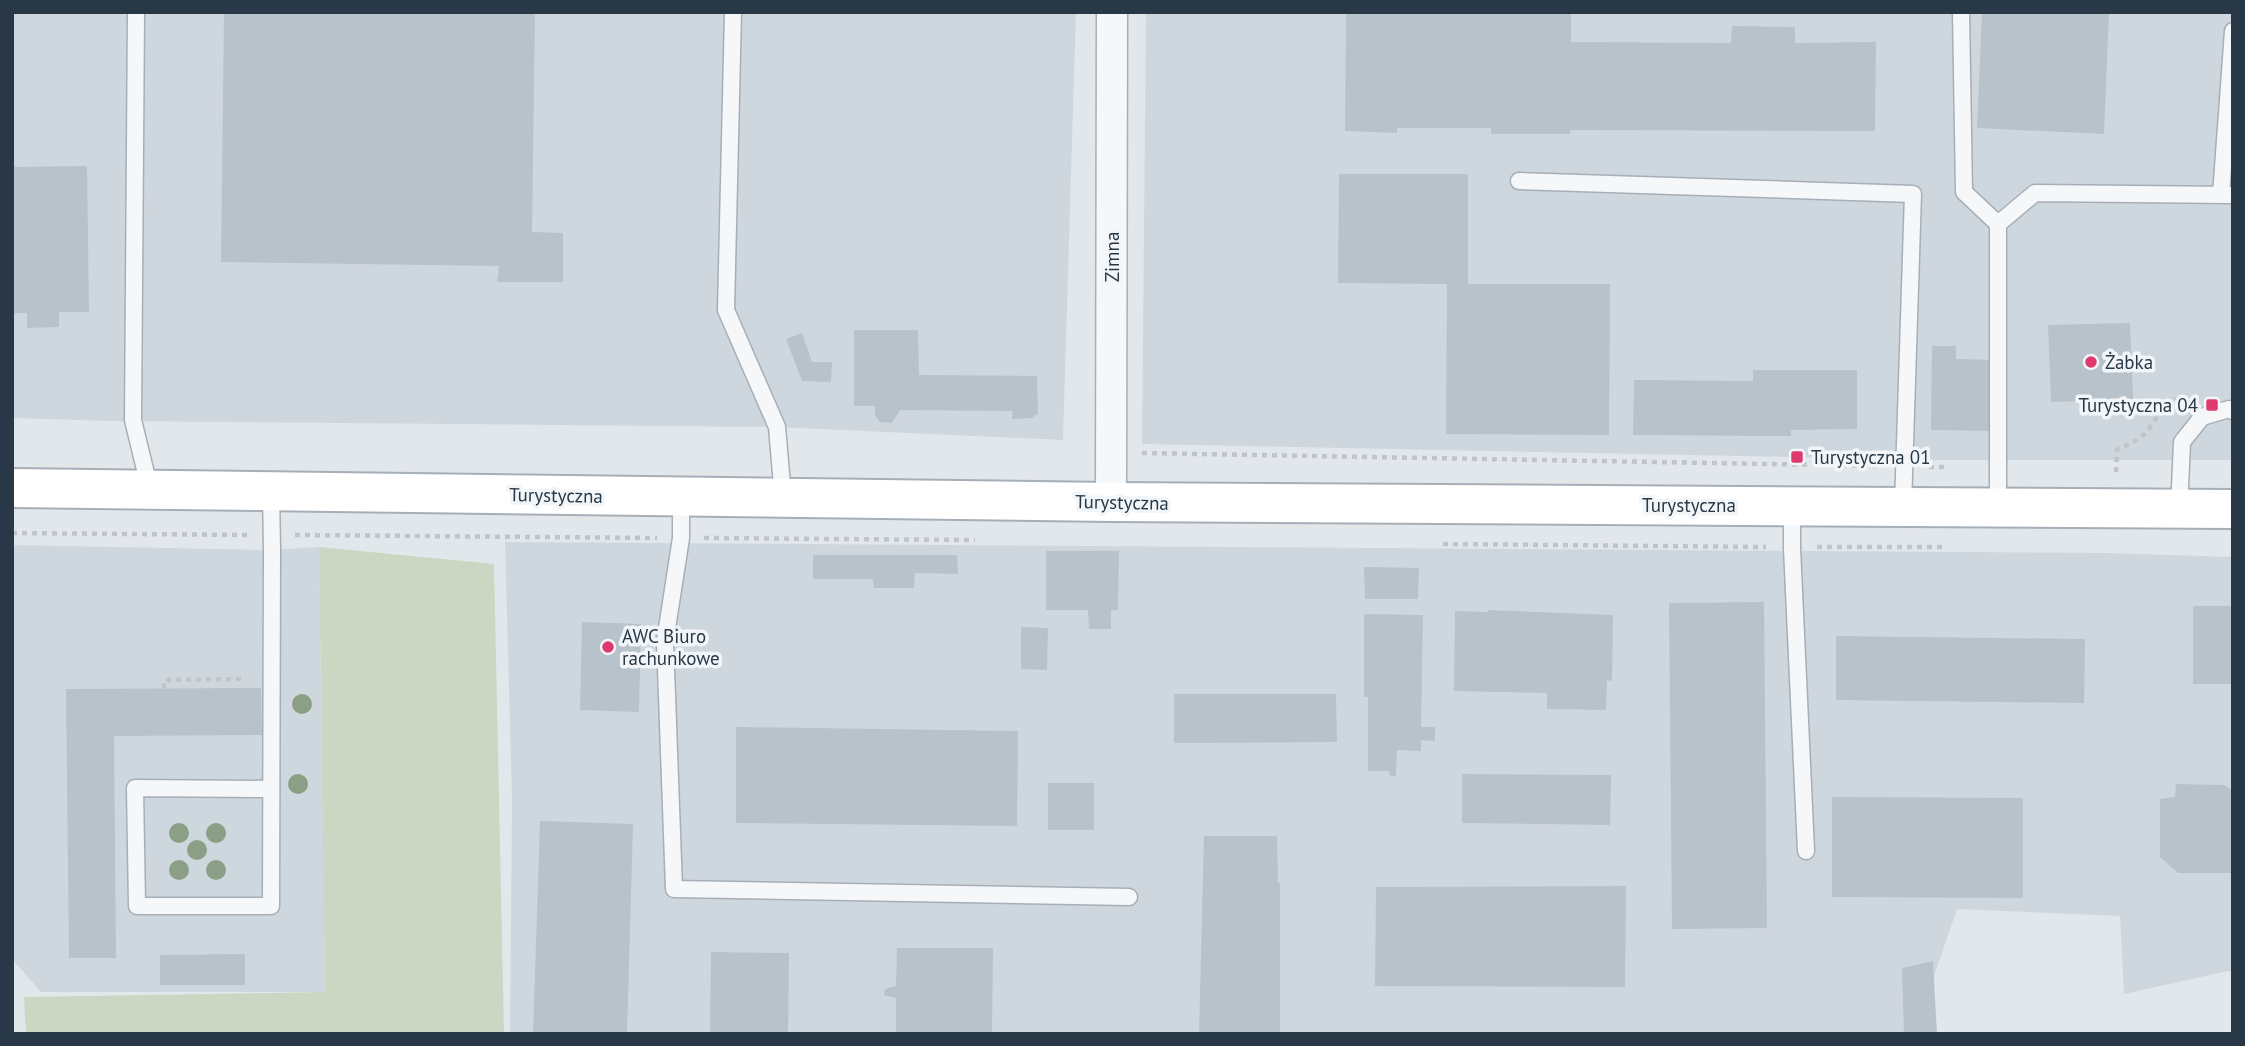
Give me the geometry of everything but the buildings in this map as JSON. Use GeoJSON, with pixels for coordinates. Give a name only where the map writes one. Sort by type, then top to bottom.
{"type":"FeatureCollection","features":[{"type":"Feature","properties":{"kind":"main road","name":"Turystyczna"},"geometry":{"type":"LineString","coordinates":[[12,488],[1111,502],[2233,509]]}},
{"type":"Feature","properties":{"kind":"street","name":"Zimna"},"geometry":{"type":"LineString","coordinates":[[1111,502],[1112,12]]}},
{"type":"Feature","properties":{"kind":"lane"},"geometry":{"type":"LineString","coordinates":[[136,12],[133,420],[150,489]]}},
{"type":"Feature","properties":{"kind":"lane"},"geometry":{"type":"LineString","coordinates":[[733,12],[726,310],[777,427],[783,497]]}},
{"type":"Feature","properties":{"kind":"lane"},"geometry":{"type":"LineString","coordinates":[[1961,12],[1964,192],[1998,224],[1998,507]]}},
{"type":"Feature","properties":{"kind":"lane"},"geometry":{"type":"LineString","coordinates":[[1998,224],[2035,193],[2227,195],[2233,31]]}},
{"type":"Feature","properties":{"kind":"lane"},"geometry":{"type":"LineString","coordinates":[[1519,181],[1913,194],[1903,506]]}},
{"type":"Feature","properties":{"kind":"lane"},"geometry":{"type":"LineString","coordinates":[[2179,510],[2182,442],[2202,417],[2229,409],[2233,411]]}},
{"type":"Feature","properties":{"kind":"lane"},"geometry":{"type":"LineString","coordinates":[[271,491],[271,789],[271,906],[136,906],[135,788],[271,789]]}},
{"type":"Feature","properties":{"kind":"lane"},"geometry":{"type":"LineString","coordinates":[[681,496],[681,538],[665,641],[674,889],[1129,897]]}},
{"type":"Feature","properties":{"kind":"lane"},"geometry":{"type":"LineString","coordinates":[[1792,505],[1806,851]]}},
{"type":"Feature","properties":{"kind":"path"},"geometry":{"type":"LineString","coordinates":[[2116,509],[2117,450],[2143,436],[2160,411],[2174,398],[2200,396]]}},
{"type":"Feature","properties":{"kind":"path"},"geometry":{"type":"LineString","coordinates":[[1134,447],[1142,453],[1999,468]]}},
{"type":"Feature","properties":{"kind":"path"},"geometry":{"type":"LineString","coordinates":[[2103,469],[2116,469]]}},
{"type":"Feature","properties":{"kind":"path"},"geometry":{"type":"LineString","coordinates":[[164,688],[164,680],[246,680],[246,668]]}},
{"type":"Feature","properties":{"kind":"shaded area"},"geometry":{"type":"Polygon","coordinates":[[[12,12],[1076,12],[1063,440],[777,427],[12,418],[12,12]]]}},
{"type":"Feature","properties":{"kind":"shaded area"},"geometry":{"type":"Polygon","coordinates":[[[1146,12],[2233,12],[2233,460],[1937,460],[1142,444],[1146,12]]]}},
{"type":"Feature","properties":{"kind":"shaded area"},"geometry":{"type":"Polygon","coordinates":[[[505,542],[2107,553],[2233,557],[2233,970],[2124,994],[2120,916],[1957,909],[1914,1034],[510,1034],[512,800],[505,542]]]}},
{"type":"Feature","properties":{"kind":"shaded area"},"geometry":{"type":"Polygon","coordinates":[[[12,545],[272,550],[319,547],[325,992],[41,992],[12,959],[12,545]]]}},
{"type":"Feature","properties":{"kind":"green space"},"geometry":{"type":"Polygon","coordinates":[[[319,547],[494,564],[504,1034],[26,1034],[24,997],[325,992],[319,547]]]}},
{"type":"Feature","properties":{"kind":"place","name":"Żabka"},"geometry":{"type":"Point","coordinates":[2091,362]}},
{"type":"Feature","properties":{"kind":"place","name":"Turystyczna 04"},"geometry":{"type":"Point","coordinates":[2212,405]}},
{"type":"Feature","properties":{"kind":"place","name":"Turystyczna 01"},"geometry":{"type":"Point","coordinates":[1797,457]}},
{"type":"Feature","properties":{"kind":"place","name":"AWC Biuro rachunkowe"},"geometry":{"type":"Point","coordinates":[608,647]}}]}
